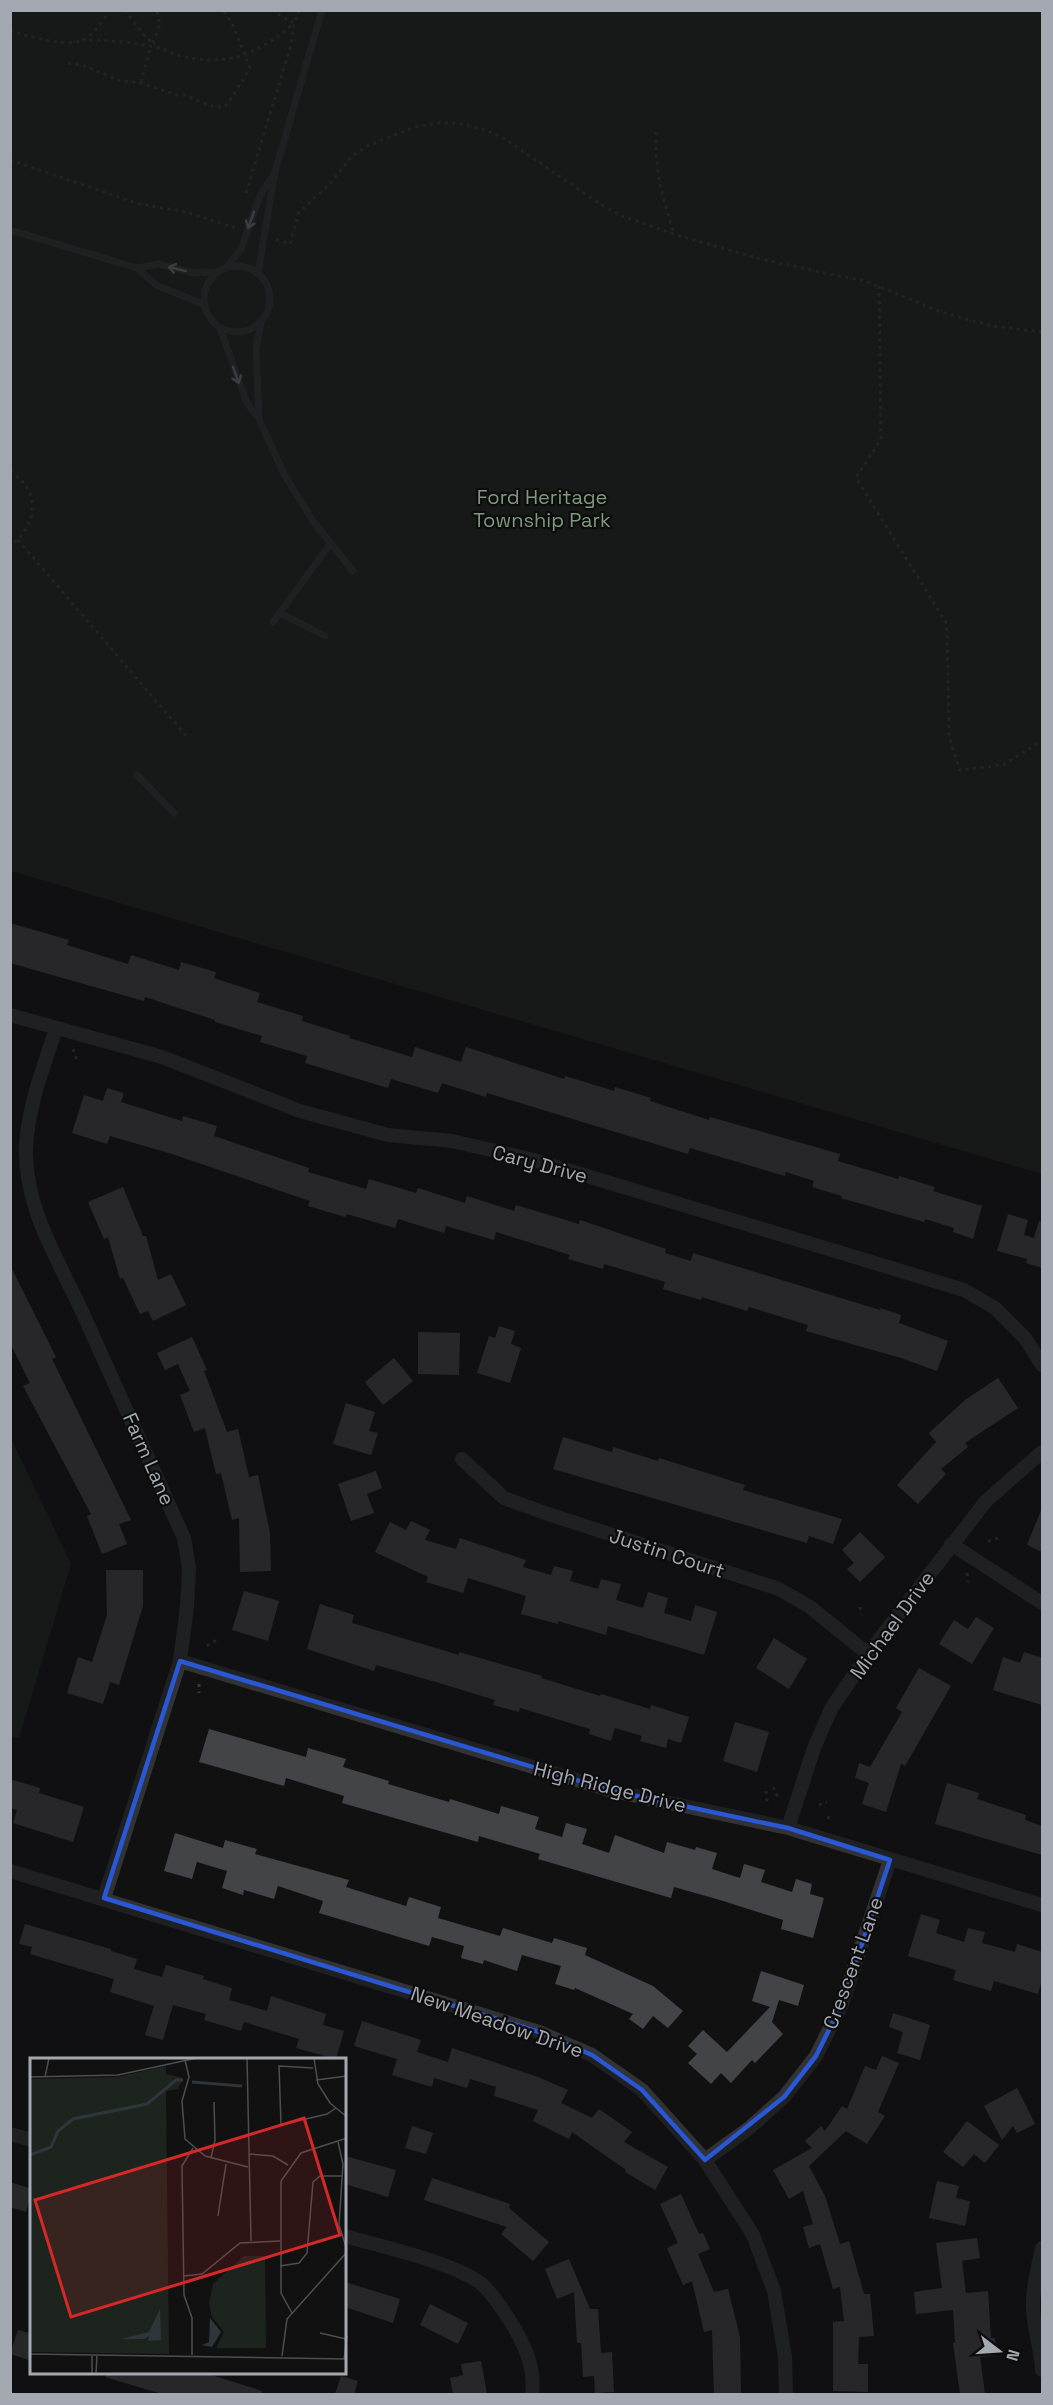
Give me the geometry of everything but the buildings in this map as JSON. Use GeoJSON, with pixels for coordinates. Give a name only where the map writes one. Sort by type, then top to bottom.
{"type":"FeatureCollection","features":[{"type":"Feature","properties":{"kind":"street","name":"Cary Drive"},"geometry":{"type":"LineString","coordinates":[[10,1015],[162,1057],[300,1111],[388,1135],[452,1141],[534,1160],[964,1290],[995,1308],[1025,1338],[1042,1365]]}},
{"type":"Feature","properties":{"kind":"street","name":"Farm Lane"},"geometry":{"type":"LineString","coordinates":[[56,1029],[32,1102],[26,1148],[29,1184],[42,1228],[71,1286],[184,1538],[189,1569],[180,1661],[104,1898]]}},
{"type":"Feature","properties":{"kind":"street","name":"Michael Drive"},"geometry":{"type":"LineString","coordinates":[[788,1828],[814,1748],[831,1709],[868,1654],[986,1501],[1042,1452]]}},
{"type":"Feature","properties":{"kind":"street","name":"Justin Court"},"geometry":{"type":"LineString","coordinates":[[462,1459],[504,1498],[779,1589],[810,1608],[868,1654]]}},
{"type":"Feature","properties":{"kind":"street"},"geometry":{"type":"LineString","coordinates":[[951,1544],[1042,1603]]}},
{"type":"Feature","properties":{"kind":"street","name":"High Ridge Drive"},"geometry":{"type":"LineString","coordinates":[[180,1661],[613,1791],[788,1828],[1042,1905]]}},
{"type":"Feature","properties":{"kind":"street","name":"Crescent Lane"},"geometry":{"type":"LineString","coordinates":[[705,2160],[748,2129],[777,2103],[816,2056],[842,2004],[890,1860]]}},
{"type":"Feature","properties":{"kind":"street","name":"New Meadow Drive"},"geometry":{"type":"LineString","coordinates":[[10,1871],[539,2032],[592,2055],[642,2090],[705,2160],[753,2235],[774,2291],[784,2357],[786,2394]]}},
{"type":"Feature","properties":{"kind":"street"},"geometry":{"type":"LineString","coordinates":[[10,2134],[30,2139]]}},
{"type":"Feature","properties":{"kind":"street"},"geometry":{"type":"LineString","coordinates":[[346,2236],[452,2268],[481,2283],[507,2315],[528,2351],[533,2385],[532,2394]]}},
{"type":"Feature","properties":{"kind":"street"},"geometry":{"type":"LineString","coordinates":[[1042,2248],[1033,2310],[1041,2351],[1042,2370]]}},
{"type":"Feature","properties":{"kind":"lane"},"geometry":{"type":"LineString","coordinates":[[258,273],[275,172],[322,10]]}},
{"type":"Feature","properties":{"kind":"lane"},"geometry":{"type":"LineString","coordinates":[[227,267],[249,268],[265,281],[270,302],[261,322],[252,329],[230,332],[220,328],[211,320],[204,305],[205,288],[218,272],[227,267],[241,249],[260,196],[275,172]]}},
{"type":"Feature","properties":{"kind":"lane"},"geometry":{"type":"LineString","coordinates":[[10,230],[137,268],[156,285],[204,305]]}},
{"type":"Feature","properties":{"kind":"lane"},"geometry":{"type":"LineString","coordinates":[[137,268],[159,264],[193,273],[218,272]]}},
{"type":"Feature","properties":{"kind":"lane"},"geometry":{"type":"LineString","coordinates":[[259,419],[256,349],[261,322]]}},
{"type":"Feature","properties":{"kind":"lane"},"geometry":{"type":"LineString","coordinates":[[220,328],[247,403],[259,419],[284,474],[313,520],[353,571]]}},
{"type":"Feature","properties":{"kind":"lane"},"geometry":{"type":"LineString","coordinates":[[273,622],[331,543]]}},
{"type":"Feature","properties":{"kind":"lane"},"geometry":{"type":"LineString","coordinates":[[280,613],[325,636]]}},
{"type":"Feature","properties":{"kind":"lane"},"geometry":{"type":"LineString","coordinates":[[137,775],[174,813]]}},
{"type":"Feature","properties":{"kind":"path"},"geometry":{"type":"LineString","coordinates":[[82,40],[95,31],[109,10]]}},
{"type":"Feature","properties":{"kind":"path"},"geometry":{"type":"LineString","coordinates":[[125,10],[152,45]]}},
{"type":"Feature","properties":{"kind":"path"},"geometry":{"type":"LineString","coordinates":[[141,83],[160,25],[157,10]]}},
{"type":"Feature","properties":{"kind":"path"},"geometry":{"type":"LineString","coordinates":[[68,63],[86,66],[118,80],[141,83],[193,98],[211,106],[224,106],[230,102],[250,68],[231,21],[223,10]]}},
{"type":"Feature","properties":{"kind":"path"},"geometry":{"type":"LineString","coordinates":[[245,196],[291,45],[294,23],[300,10]]}},
{"type":"Feature","properties":{"kind":"path"},"geometry":{"type":"LineString","coordinates":[[278,14],[294,23]]}},
{"type":"Feature","properties":{"kind":"path"},"geometry":{"type":"LineString","coordinates":[[10,31],[58,41],[105,40],[152,45],[176,54],[214,61],[230,60],[262,47],[294,23]]}},
{"type":"Feature","properties":{"kind":"path"},"geometry":{"type":"LineString","coordinates":[[263,238],[290,244],[299,212],[328,186],[352,156],[367,146],[388,136],[436,123],[457,123],[486,130],[505,139],[600,204],[622,216],[674,234],[761,259],[843,278],[863,280],[940,312],[991,326],[1042,332]]}},
{"type":"Feature","properties":{"kind":"path"},"geometry":{"type":"LineString","coordinates":[[656,132],[655,162],[660,192],[674,234]]}},
{"type":"Feature","properties":{"kind":"path"},"geometry":{"type":"LineString","coordinates":[[10,160],[139,204],[187,212],[247,232]]}},
{"type":"Feature","properties":{"kind":"path"},"geometry":{"type":"LineString","coordinates":[[236,228],[239,218]]}},
{"type":"Feature","properties":{"kind":"path"},"geometry":{"type":"LineString","coordinates":[[879,286],[881,439],[856,478],[947,624],[949,737],[960,770],[1003,765],[1042,741]]}},
{"type":"Feature","properties":{"kind":"path"},"geometry":{"type":"LineString","coordinates":[[10,471],[19,476],[27,487],[32,500],[33,513],[29,527],[10,546]]}},
{"type":"Feature","properties":{"kind":"path"},"geometry":{"type":"LineString","coordinates":[[18,540],[187,737]]}},
{"type":"Feature","properties":{"kind":"path"},"geometry":{"type":"LineString","coordinates":[[73,1049],[77,1060]]}},
{"type":"Feature","properties":{"kind":"path"},"geometry":{"type":"LineString","coordinates":[[988,1541],[998,1538]]}},
{"type":"Feature","properties":{"kind":"path"},"geometry":{"type":"LineString","coordinates":[[967,1572],[968,1582]]}},
{"type":"Feature","properties":{"kind":"path"},"geometry":{"type":"LineString","coordinates":[[860,1607],[861,1615]]}},
{"type":"Feature","properties":{"kind":"path"},"geometry":{"type":"LineString","coordinates":[[207,1646],[217,1640]]}},
{"type":"Feature","properties":{"kind":"path"},"geometry":{"type":"LineString","coordinates":[[199,1684],[199,1693]]}},
{"type":"Feature","properties":{"kind":"path"},"geometry":{"type":"LineString","coordinates":[[773,1788],[778,1797]]}},
{"type":"Feature","properties":{"kind":"path"},"geometry":{"type":"LineString","coordinates":[[766,1791],[767,1802]]}},
{"type":"Feature","properties":{"kind":"path"},"geometry":{"type":"LineString","coordinates":[[819,1805],[827,1802]]}},
{"type":"Feature","properties":{"kind":"path"},"geometry":{"type":"LineString","coordinates":[[828,1819],[830,1812]]}},
{"type":"Feature","properties":{"kind":"highlighted area"},"geometry":{"type":"Polygon","coordinates":[[[180,1661],[613,1791],[788,1828],[890,1860],[842,2004],[816,2056],[784,2097],[705,2160],[642,2090],[592,2055],[539,2032],[104,1898],[180,1661]]]}},
{"type":"Feature","properties":{"kind":"green space","name":"Ford Heritage Township Park"},"geometry":{"type":"Polygon","coordinates":[[[10,11],[1042,11],[1042,1174],[11,871],[10,11]]]}},
{"type":"Feature","properties":{"kind":"green space"},"geometry":{"type":"Polygon","coordinates":[[[10,1436],[71,1564],[19,1738],[10,1736],[10,1436]]]}}]}
